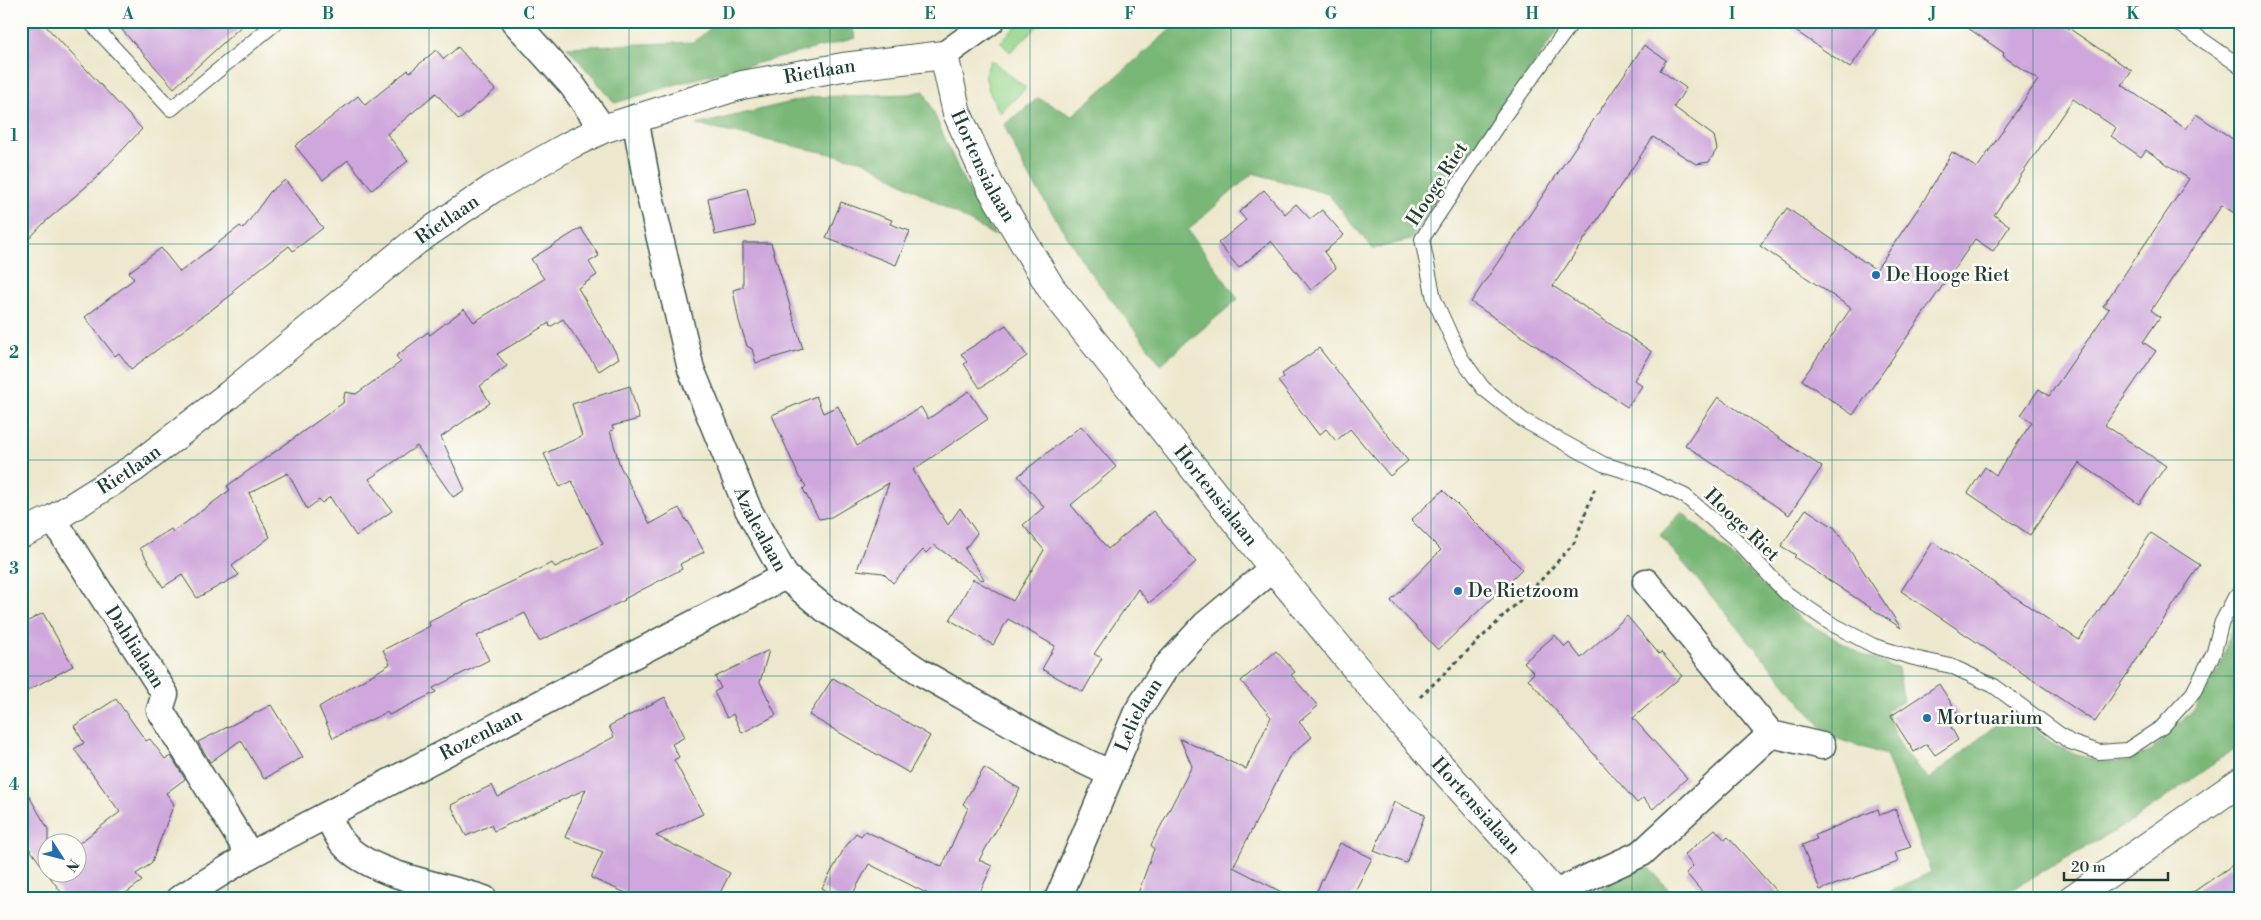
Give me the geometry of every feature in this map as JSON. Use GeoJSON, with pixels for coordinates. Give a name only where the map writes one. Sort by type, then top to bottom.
{"type":"FeatureCollection","features":[{"type":"Feature","properties":{"kind":"street"},"geometry":{"type":"LineString","coordinates":[[514,21],[572,86],[603,128]]}},
{"type":"Feature","properties":{"kind":"street"},"geometry":{"type":"LineString","coordinates":[[944,55],[991,21]]}},
{"type":"Feature","properties":{"kind":"street","name":"Rietlaan"},"geometry":{"type":"LineString","coordinates":[[21,534],[53,519],[134,468],[229,395],[416,241],[492,189],[603,128],[742,85],[843,66],[944,55]]}},
{"type":"Feature","properties":{"kind":"street","name":"Hortensialaan"},"geometry":{"type":"LineString","coordinates":[[944,55],[956,113],[990,186],[1051,288],[1273,568],[1398,719],[1558,896],[1642,853],[1771,734]]}},
{"type":"Feature","properties":{"kind":"street","name":"Azalealaan"},"geometry":{"type":"LineString","coordinates":[[635,118],[648,188],[691,369],[748,509],[785,576],[825,609],[922,673],[1048,744],[1110,773]]}},
{"type":"Feature","properties":{"kind":"street","name":"Dahlialaan"},"geometry":{"type":"LineString","coordinates":[[53,519],[165,694],[160,710],[250,855]]}},
{"type":"Feature","properties":{"kind":"street","name":"Lelielaan"},"geometry":{"type":"LineString","coordinates":[[1058,899],[1137,712],[1166,667],[1205,625],[1273,568]]}},
{"type":"Feature","properties":{"kind":"street","name":"Rozenlaan"},"geometry":{"type":"LineString","coordinates":[[179,899],[250,855],[785,576]]}},
{"type":"Feature","properties":{"kind":"street"},"geometry":{"type":"LineString","coordinates":[[1646,582],[1771,734],[1822,746]]}},
{"type":"Feature","properties":{"kind":"street"},"geometry":{"type":"LineString","coordinates":[[2072,899],[2240,782]]}},
{"type":"Feature","properties":{"kind":"street"},"geometry":{"type":"LineString","coordinates":[[327,815],[343,843],[360,858],[387,871],[484,899]]}},
{"type":"Feature","properties":{"kind":"street"},"geometry":{"type":"LineString","coordinates":[[2050,899],[2118,868]]}},
{"type":"Feature","properties":{"kind":"lane"},"geometry":{"type":"LineString","coordinates":[[89,21],[171,109],[278,21]]}},
{"type":"Feature","properties":{"kind":"lane","name":"Hooge Riet"},"geometry":{"type":"LineString","coordinates":[[1573,21],[1502,120],[1422,239],[1434,299],[1461,358],[1483,388],[1523,420],[1603,464],[1642,476],[1685,496],[1734,538],[1786,593],[1830,622],[1874,646],[1914,658],[1951,666],[1994,686],[2070,742],[2099,752],[2127,750],[2162,727],[2192,693],[2214,652],[2221,624],[2235,597],[2240,594]]}},
{"type":"Feature","properties":{"kind":"lane"},"geometry":{"type":"LineString","coordinates":[[2175,21],[2240,66]]}},
{"type":"Feature","properties":{"kind":"path"},"geometry":{"type":"LineString","coordinates":[[1398,719],[1540,581],[1574,543],[1603,464]]}},
{"type":"Feature","properties":{"kind":"green space"},"geometry":{"type":"Polygon","coordinates":[[[719,21],[849,21],[856,38],[687,81],[615,103],[567,47],[694,42],[719,21]]]}},
{"type":"Feature","properties":{"kind":"green space"},"geometry":{"type":"Polygon","coordinates":[[[1022,21],[1043,21],[1010,52],[1000,42],[1022,21]]]}},
{"type":"Feature","properties":{"kind":"green space"},"geometry":{"type":"Polygon","coordinates":[[[1180,21],[1565,21],[1451,178],[1410,240],[1373,249],[1328,194],[1253,173],[1188,230],[1238,299],[1161,364],[1087,268],[1025,170],[1004,125],[1038,98],[1072,116],[1180,21]]]}},
{"type":"Feature","properties":{"kind":"green space"},"geometry":{"type":"Polygon","coordinates":[[[991,60],[1026,88],[1000,113],[989,91],[985,74],[991,60]]]}},
{"type":"Feature","properties":{"kind":"green space"},"geometry":{"type":"Polygon","coordinates":[[[924,91],[964,182],[995,236],[864,161],[696,125],[812,97],[909,94],[924,91]]]}},
{"type":"Feature","properties":{"kind":"green space"},"geometry":{"type":"Polygon","coordinates":[[[1682,512],[1801,619],[1863,655],[1898,669],[1904,701],[1886,711],[1902,750],[1929,779],[2012,712],[2056,746],[2098,762],[2125,762],[2152,750],[2196,707],[2220,667],[2234,619],[2240,612],[2240,745],[2134,820],[2008,891],[1989,899],[1874,899],[1931,872],[1886,755],[1829,736],[1660,535],[1682,512]]]}},
{"type":"Feature","properties":{"kind":"green space"},"geometry":{"type":"Polygon","coordinates":[[[1645,863],[1677,899],[1601,899],[1595,892],[1645,863]]]}},
{"type":"Feature","properties":{"kind":"building"},"geometry":{"type":"Polygon","coordinates":[[[21,21],[41,21],[142,129],[96,178],[45,222],[21,247],[21,21]]]}},
{"type":"Feature","properties":{"kind":"building"},"geometry":{"type":"Polygon","coordinates":[[[114,21],[247,21],[174,88],[114,21]]]}},
{"type":"Feature","properties":{"kind":"building"},"geometry":{"type":"Polygon","coordinates":[[[1781,21],[1882,21],[1850,68],[1781,21]]]}},
{"type":"Feature","properties":{"kind":"building","name":"De Hooge Riet"},"geometry":{"type":"Polygon","coordinates":[[[1958,21],[2058,21],[2132,71],[2122,85],[2186,129],[2196,114],[2240,144],[2240,217],[2222,205],[2151,310],[2160,317],[2143,342],[2156,351],[2105,425],[2166,466],[2139,504],[2079,463],[2030,535],[1968,493],[1985,467],[1996,475],[2032,422],[2021,415],[2039,389],[2049,396],[2109,309],[2103,306],[2189,179],[2146,150],[2141,157],[2111,136],[2116,128],[2073,99],[1994,215],[2010,226],[1993,251],[1975,239],[1853,415],[1802,380],[1851,308],[1760,246],[1787,208],[1876,270],[1924,200],[1952,152],[1977,168],[2038,80],[2003,56],[2004,53],[1958,21]]]}},
{"type":"Feature","properties":{"kind":"building"},"geometry":{"type":"Polygon","coordinates":[[[1644,45],[1666,60],[1660,70],[1686,88],[1674,107],[1714,136],[1717,149],[1709,162],[1696,164],[1653,137],[1553,286],[1652,352],[1634,380],[1642,386],[1627,407],[1471,302],[1644,45]]]}},
{"type":"Feature","properties":{"kind":"building"},"geometry":{"type":"Polygon","coordinates":[[[458,47],[495,90],[459,120],[436,93],[387,134],[408,161],[372,190],[348,160],[323,180],[295,146],[358,96],[365,105],[436,50],[444,59],[458,47]]]}},
{"type":"Feature","properties":{"kind":"building"},"geometry":{"type":"Polygon","coordinates":[[[285,180],[323,228],[293,251],[289,246],[232,291],[234,293],[131,369],[119,353],[115,356],[85,317],[134,279],[129,272],[161,248],[180,272],[240,226],[243,229],[270,192],[285,180]]]}},
{"type":"Feature","properties":{"kind":"building"},"geometry":{"type":"Polygon","coordinates":[[[747,188],[755,226],[715,235],[708,198],[747,188]]]}},
{"type":"Feature","properties":{"kind":"building"},"geometry":{"type":"Polygon","coordinates":[[[1264,190],[1285,214],[1296,204],[1310,219],[1322,210],[1344,235],[1324,252],[1336,268],[1311,290],[1271,241],[1239,268],[1218,243],[1246,220],[1239,212],[1264,190]]]}},
{"type":"Feature","properties":{"kind":"building"},"geometry":{"type":"Polygon","coordinates":[[[841,202],[892,220],[890,224],[910,231],[896,265],[826,238],[841,202]]]}},
{"type":"Feature","properties":{"kind":"building"},"geometry":{"type":"Polygon","coordinates":[[[581,228],[599,256],[589,262],[597,275],[578,288],[619,358],[599,371],[563,319],[550,327],[549,323],[497,354],[507,366],[480,386],[490,403],[441,437],[465,490],[453,497],[417,446],[369,479],[392,511],[356,536],[330,497],[322,503],[319,500],[307,509],[288,473],[249,493],[270,537],[232,566],[239,575],[197,598],[182,575],[163,587],[140,548],[171,529],[173,532],[230,490],[227,486],[343,403],[345,392],[356,394],[401,362],[396,356],[428,332],[430,335],[464,309],[474,322],[544,279],[531,259],[581,228]]]}},
{"type":"Feature","properties":{"kind":"building"},"geometry":{"type":"Polygon","coordinates":[[[743,243],[771,243],[803,349],[756,363],[752,349],[747,346],[739,321],[733,290],[743,287],[743,243]]]}},
{"type":"Feature","properties":{"kind":"building"},"geometry":{"type":"Polygon","coordinates":[[[1006,325],[1027,356],[980,388],[964,364],[967,362],[961,354],[1006,325]]]}},
{"type":"Feature","properties":{"kind":"building"},"geometry":{"type":"Polygon","coordinates":[[[1319,348],[1408,461],[1390,476],[1350,429],[1336,441],[1326,429],[1319,435],[1278,381],[1284,377],[1282,374],[1319,348]]]}},
{"type":"Feature","properties":{"kind":"building"},"geometry":{"type":"Polygon","coordinates":[[[630,386],[639,419],[612,426],[614,430],[610,431],[620,466],[650,524],[679,508],[704,552],[680,564],[682,569],[625,600],[539,641],[525,613],[477,636],[489,660],[433,688],[436,692],[389,715],[387,712],[333,738],[319,707],[390,664],[383,650],[430,626],[429,622],[479,597],[552,563],[555,567],[603,544],[572,481],[560,487],[544,454],[582,436],[572,404],[630,386]]]}},
{"type":"Feature","properties":{"kind":"building"},"geometry":{"type":"Polygon","coordinates":[[[969,391],[988,419],[913,470],[948,525],[960,508],[977,533],[965,549],[984,579],[982,580],[934,545],[926,553],[923,550],[893,583],[883,573],[857,570],[889,483],[831,517],[819,519],[803,489],[806,486],[799,477],[772,415],[816,396],[823,413],[838,406],[857,446],[921,407],[928,419],[969,391]]]}},
{"type":"Feature","properties":{"kind":"building"},"geometry":{"type":"Polygon","coordinates":[[[1718,397],[1822,467],[1789,515],[1685,445],[1718,397]]]}},
{"type":"Feature","properties":{"kind":"building"},"geometry":{"type":"Polygon","coordinates":[[[1081,426],[1116,467],[1071,505],[1108,549],[1153,511],[1196,562],[1149,603],[1138,589],[1094,654],[1102,658],[1083,692],[1042,669],[1055,646],[1008,619],[993,645],[950,620],[973,579],[1013,601],[1044,550],[1023,525],[1044,507],[1018,476],[1081,426]]]}},
{"type":"Feature","properties":{"kind":"building","name":"De Rietzoom"},"geometry":{"type":"Polygon","coordinates":[[[1443,490],[1522,569],[1438,650],[1391,601],[1441,550],[1411,520],[1443,490]]]}},
{"type":"Feature","properties":{"kind":"building"},"geometry":{"type":"Polygon","coordinates":[[[1806,509],[1835,528],[1901,628],[1794,557],[1796,555],[1781,546],[1806,509]]]}},
{"type":"Feature","properties":{"kind":"building"},"geometry":{"type":"Polygon","coordinates":[[[2151,533],[2200,565],[2095,722],[1901,591],[1933,542],[2079,640],[2151,533]]]}},
{"type":"Feature","properties":{"kind":"building"},"geometry":{"type":"Polygon","coordinates":[[[43,613],[73,666],[21,694],[21,625],[43,613]]]}},
{"type":"Feature","properties":{"kind":"building"},"geometry":{"type":"Polygon","coordinates":[[[1627,616],[1659,654],[1661,652],[1682,676],[1633,718],[1687,778],[1653,809],[1643,798],[1637,803],[1528,679],[1534,673],[1524,662],[1555,635],[1565,647],[1569,643],[1581,658],[1627,616]]]}},
{"type":"Feature","properties":{"kind":"building"},"geometry":{"type":"Polygon","coordinates":[[[769,650],[760,682],[776,715],[742,733],[733,714],[727,718],[714,692],[721,688],[715,677],[769,650]]]}},
{"type":"Feature","properties":{"kind":"building"},"geometry":{"type":"Polygon","coordinates":[[[1276,651],[1295,672],[1291,675],[1318,706],[1299,722],[1312,737],[1289,757],[1233,867],[1295,899],[1136,899],[1154,849],[1151,845],[1192,766],[1180,739],[1246,769],[1271,717],[1241,681],[1276,651]]]}},
{"type":"Feature","properties":{"kind":"building"},"geometry":{"type":"Polygon","coordinates":[[[833,678],[930,736],[909,773],[809,715],[833,678]]]}},
{"type":"Feature","properties":{"kind":"building","name":"Mortuarium"},"geometry":{"type":"Polygon","coordinates":[[[1939,684],[1962,720],[1951,727],[1958,740],[1935,755],[1927,744],[1914,752],[1891,716],[1939,684]]]}},
{"type":"Feature","properties":{"kind":"building"},"geometry":{"type":"Polygon","coordinates":[[[665,697],[685,737],[672,744],[679,757],[674,760],[703,814],[656,836],[730,873],[717,899],[640,899],[591,878],[603,852],[565,837],[586,789],[494,831],[491,825],[466,836],[451,805],[492,785],[498,797],[614,737],[609,726],[665,697]]]}},
{"type":"Feature","properties":{"kind":"building"},"geometry":{"type":"Polygon","coordinates":[[[116,699],[146,741],[150,739],[165,759],[171,756],[185,779],[166,793],[174,804],[151,864],[136,874],[142,881],[118,899],[66,899],[54,882],[88,882],[88,836],[120,812],[74,749],[84,743],[74,726],[116,699]]]}},
{"type":"Feature","properties":{"kind":"building"},"geometry":{"type":"Polygon","coordinates":[[[271,705],[303,757],[264,779],[241,740],[210,762],[198,742],[271,705]]]}},
{"type":"Feature","properties":{"kind":"building"},"geometry":{"type":"Polygon","coordinates":[[[984,768],[1020,789],[979,860],[992,866],[977,899],[938,899],[869,864],[850,899],[840,899],[822,888],[844,849],[856,833],[861,836],[865,831],[942,867],[968,808],[963,804],[984,768]]]}},
{"type":"Feature","properties":{"kind":"building"},"geometry":{"type":"Polygon","coordinates":[[[21,782],[48,832],[38,832],[38,860],[21,837],[21,782]]]}},
{"type":"Feature","properties":{"kind":"building"},"geometry":{"type":"Polygon","coordinates":[[[1394,802],[1425,815],[1406,863],[1374,851],[1394,802]]]}},
{"type":"Feature","properties":{"kind":"building"},"geometry":{"type":"Polygon","coordinates":[[[1878,809],[1880,815],[1895,809],[1911,847],[1895,852],[1898,862],[1820,890],[1802,845],[1817,839],[1815,835],[1878,809]]]}},
{"type":"Feature","properties":{"kind":"building"},"geometry":{"type":"Polygon","coordinates":[[[1715,829],[1725,840],[1728,837],[1783,899],[1708,899],[1686,873],[1693,866],[1684,855],[1715,829]]]}},
{"type":"Feature","properties":{"kind":"building"},"geometry":{"type":"Polygon","coordinates":[[[1340,843],[1372,858],[1351,899],[1313,899],[1340,843]]]}},
{"type":"Feature","properties":{"kind":"building"},"geometry":{"type":"Polygon","coordinates":[[[2240,860],[2240,899],[2183,899],[2240,860]]]}},
{"type":"Feature","properties":{"kind":"place","name":"De Hooge Riet"},"geometry":{"type":"Point","coordinates":[1876,275]}},
{"type":"Feature","properties":{"kind":"place","name":"De Rietzoom"},"geometry":{"type":"Point","coordinates":[1458,591]}},
{"type":"Feature","properties":{"kind":"place","name":"Mortuarium"},"geometry":{"type":"Point","coordinates":[1927,718]}}]}
